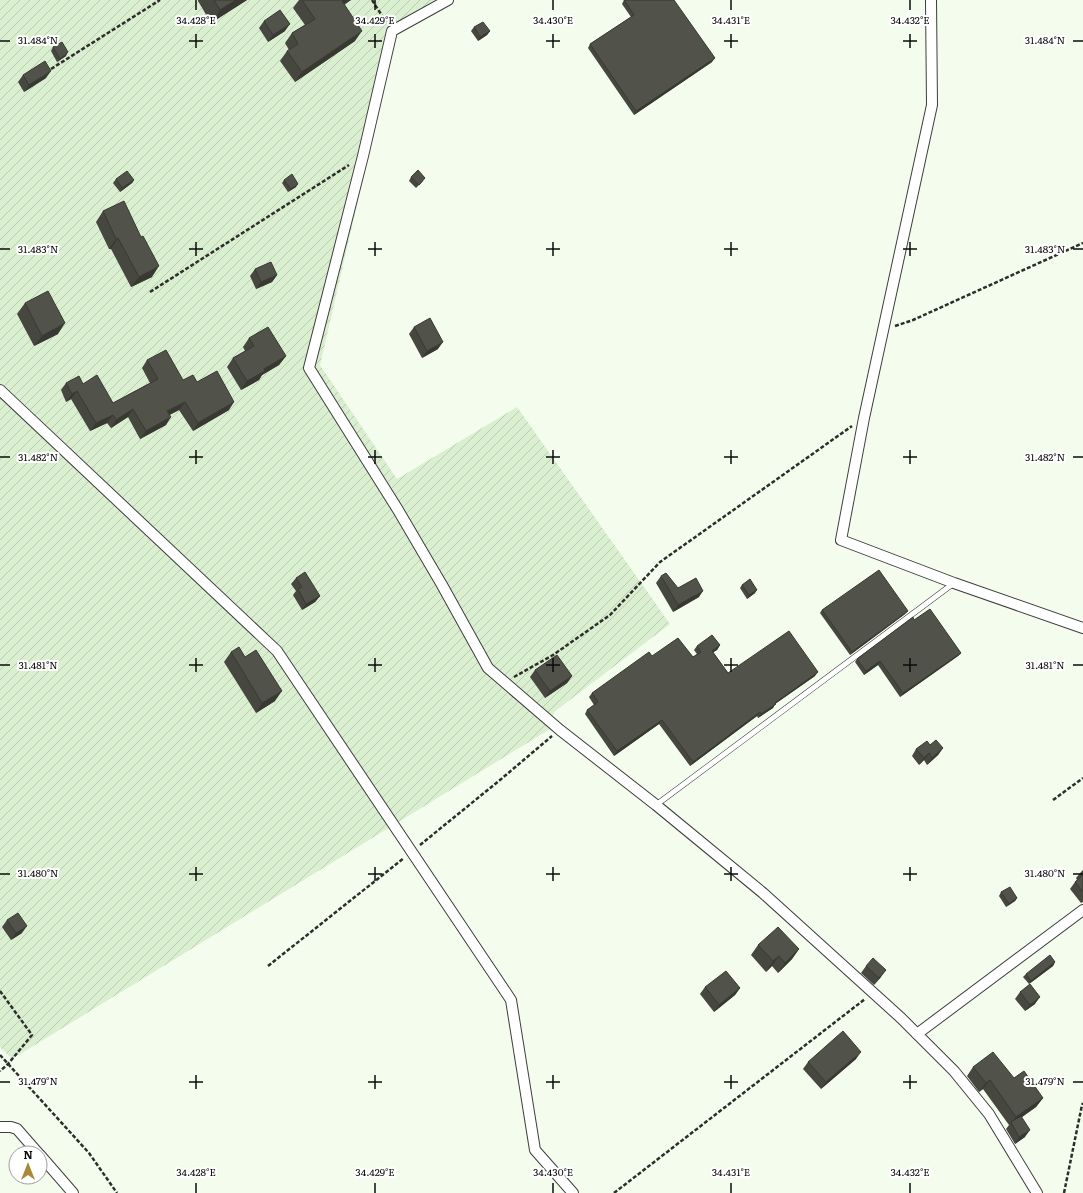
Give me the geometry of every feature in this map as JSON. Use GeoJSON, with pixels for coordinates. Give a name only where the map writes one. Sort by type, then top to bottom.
{"type":"FeatureCollection","features":[{"type":"Feature","properties":{"kind":"street"},"geometry":{"type":"LineString","coordinates":[[448,0],[392,31],[363,156],[308,368],[398,510],[488,668],[560,730],[656,804],[763,893],[874,993],[917,1034],[954,1071],[989,1114],[1037,1193]]}},
{"type":"Feature","properties":{"kind":"street"},"geometry":{"type":"LineString","coordinates":[[931,0],[932,105],[864,418],[841,540],[954,583],[1083,628]]}},
{"type":"Feature","properties":{"kind":"street"},"geometry":{"type":"LineString","coordinates":[[0,390],[277,651],[511,1000],[536,1150],[573,1193]]}},
{"type":"Feature","properties":{"kind":"street"},"geometry":{"type":"LineString","coordinates":[[917,1034],[1083,910]]}},
{"type":"Feature","properties":{"kind":"street"},"geometry":{"type":"LineString","coordinates":[[0,1128],[11,1127],[17,1129],[31,1145]]}},
{"type":"Feature","properties":{"kind":"street"},"geometry":{"type":"LineString","coordinates":[[48,1164],[73,1193]]}},
{"type":"Feature","properties":{"kind":"lane"},"geometry":{"type":"LineString","coordinates":[[656,804],[954,583]]}},
{"type":"Feature","properties":{"kind":"path"},"geometry":{"type":"LineString","coordinates":[[50,69],[160,0]]}},
{"type":"Feature","properties":{"kind":"path"},"geometry":{"type":"LineString","coordinates":[[372,0],[392,31]]}},
{"type":"Feature","properties":{"kind":"path"},"geometry":{"type":"LineString","coordinates":[[150,292],[363,156]]}},
{"type":"Feature","properties":{"kind":"path"},"geometry":{"type":"LineString","coordinates":[[884,330],[913,320],[1083,243]]}},
{"type":"Feature","properties":{"kind":"path"},"geometry":{"type":"LineString","coordinates":[[506,683],[553,655],[610,615],[660,562],[864,418]]}},
{"type":"Feature","properties":{"kind":"path"},"geometry":{"type":"LineString","coordinates":[[1053,800],[1083,778]]}},
{"type":"Feature","properties":{"kind":"path"},"geometry":{"type":"LineString","coordinates":[[0,991],[32,1035],[8,1064],[0,1071]]}},
{"type":"Feature","properties":{"kind":"path"},"geometry":{"type":"LineString","coordinates":[[614,1193],[874,993]]}},
{"type":"Feature","properties":{"kind":"path"},"geometry":{"type":"LineString","coordinates":[[0,1055],[89,1154],[118,1193]]}},
{"type":"Feature","properties":{"kind":"path"},"geometry":{"type":"LineString","coordinates":[[1064,1193],[1083,1103]]}},
{"type":"Feature","properties":{"kind":"green space"},"geometry":{"type":"Polygon","coordinates":[[[0,0],[440,0],[399,23],[320,365],[397,479],[517,407],[670,624],[554,712],[550,729],[12,1059],[0,1047],[0,0]]]}},
{"type":"Feature","properties":{"kind":"building"},"geometry":{"type":"Polygon","coordinates":[[[214,0],[236,0],[220,10],[214,0]]]}},
{"type":"Feature","properties":{"kind":"building"},"geometry":{"type":"Polygon","coordinates":[[[302,0],[343,0],[342,1],[362,31],[302,72],[287,51],[298,44],[292,33],[315,19],[302,0]]]}},
{"type":"Feature","properties":{"kind":"building"},"geometry":{"type":"Polygon","coordinates":[[[624,0],[674,0],[715,58],[636,111],[590,44],[634,15],[624,0]]]}},
{"type":"Feature","properties":{"kind":"building"},"geometry":{"type":"Polygon","coordinates":[[[280,10],[290,24],[273,35],[264,21],[280,10]]]}},
{"type":"Feature","properties":{"kind":"building"},"geometry":{"type":"Polygon","coordinates":[[[483,22],[490,31],[480,37],[474,27],[483,22]]]}},
{"type":"Feature","properties":{"kind":"building"},"geometry":{"type":"Polygon","coordinates":[[[62,42],[68,52],[60,59],[53,47],[62,42]]]}},
{"type":"Feature","properties":{"kind":"building"},"geometry":{"type":"Polygon","coordinates":[[[45,61],[51,71],[29,85],[23,75],[45,61]]]}},
{"type":"Feature","properties":{"kind":"building"},"geometry":{"type":"Polygon","coordinates":[[[418,170],[425,178],[419,185],[411,177],[418,170]]]}},
{"type":"Feature","properties":{"kind":"building"},"geometry":{"type":"Polygon","coordinates":[[[127,171],[134,180],[122,188],[116,179],[127,171]]]}},
{"type":"Feature","properties":{"kind":"building"},"geometry":{"type":"Polygon","coordinates":[[[292,174],[298,184],[291,189],[284,180],[292,174]]]}},
{"type":"Feature","properties":{"kind":"building"},"geometry":{"type":"Polygon","coordinates":[[[124,201],[141,237],[143,236],[159,266],[139,277],[118,238],[116,239],[103,211],[124,201]]]}},
{"type":"Feature","properties":{"kind":"building"},"geometry":{"type":"Polygon","coordinates":[[[271,262],[277,275],[261,282],[255,269],[271,262]]]}},
{"type":"Feature","properties":{"kind":"building"},"geometry":{"type":"Polygon","coordinates":[[[48,291],[65,323],[42,336],[25,303],[48,291]]]}},
{"type":"Feature","properties":{"kind":"building"},"geometry":{"type":"Polygon","coordinates":[[[430,318],[443,342],[427,351],[414,327],[430,318]]]}},
{"type":"Feature","properties":{"kind":"building"},"geometry":{"type":"Polygon","coordinates":[[[268,327],[286,356],[264,369],[265,371],[247,381],[233,358],[254,346],[249,338],[268,327]]]}},
{"type":"Feature","properties":{"kind":"building"},"geometry":{"type":"Polygon","coordinates":[[[166,350],[183,380],[193,375],[197,382],[217,371],[234,402],[198,423],[185,402],[167,411],[171,417],[146,431],[133,409],[116,420],[113,415],[96,423],[77,391],[72,394],[66,383],[79,376],[83,384],[97,375],[113,403],[158,379],[147,360],[166,350]]]}},
{"type":"Feature","properties":{"kind":"building"},"geometry":{"type":"Polygon","coordinates":[[[879,570],[908,611],[852,652],[822,610],[879,570]]]}},
{"type":"Feature","properties":{"kind":"building"},"geometry":{"type":"Polygon","coordinates":[[[305,572],[320,596],[306,604],[298,589],[302,587],[296,578],[305,572]]]}},
{"type":"Feature","properties":{"kind":"building"},"geometry":{"type":"Polygon","coordinates":[[[666,573],[678,588],[696,578],[703,591],[678,605],[661,576],[666,573]]]}},
{"type":"Feature","properties":{"kind":"building"},"geometry":{"type":"Polygon","coordinates":[[[750,579],[757,590],[749,595],[742,585],[750,579]]]}},
{"type":"Feature","properties":{"kind":"building"},"geometry":{"type":"Polygon","coordinates":[[[930,609],[961,653],[903,693],[880,661],[866,671],[857,659],[913,617],[914,620],[930,609]]]}},
{"type":"Feature","properties":{"kind":"building"},"geometry":{"type":"Polygon","coordinates":[[[789,631],[818,672],[775,703],[776,704],[761,714],[760,712],[693,762],[662,720],[617,751],[587,710],[598,702],[592,693],[649,652],[652,656],[678,638],[693,657],[701,652],[697,646],[712,635],[720,645],[712,651],[728,673],[789,631]]]}},
{"type":"Feature","properties":{"kind":"building"},"geometry":{"type":"Polygon","coordinates":[[[239,647],[245,657],[256,650],[282,691],[262,703],[231,652],[239,647]]]}},
{"type":"Feature","properties":{"kind":"building"},"geometry":{"type":"Polygon","coordinates":[[[557,655],[572,676],[550,691],[535,670],[557,655]]]}},
{"type":"Feature","properties":{"kind":"building"},"geometry":{"type":"Polygon","coordinates":[[[936,740],[943,748],[932,758],[929,753],[924,758],[916,749],[927,741],[930,745],[936,740]]]}},
{"type":"Feature","properties":{"kind":"building"},"geometry":{"type":"Polygon","coordinates":[[[1083,875],[1083,892],[1075,882],[1083,875]]]}},
{"type":"Feature","properties":{"kind":"building"},"geometry":{"type":"Polygon","coordinates":[[[1010,887],[1017,898],[1009,904],[1001,892],[1010,887]]]}},
{"type":"Feature","properties":{"kind":"building"},"geometry":{"type":"Polygon","coordinates":[[[18,913],[27,926],[16,933],[7,920],[18,913]]]}},
{"type":"Feature","properties":{"kind":"building"},"geometry":{"type":"Polygon","coordinates":[[[778,927],[799,949],[785,963],[779,956],[773,961],[758,945],[778,927]]]}},
{"type":"Feature","properties":{"kind":"building"},"geometry":{"type":"Polygon","coordinates":[[[1050,955],[1055,962],[1031,981],[1026,974],[1050,955]]]}},
{"type":"Feature","properties":{"kind":"building"},"geometry":{"type":"Polygon","coordinates":[[[873,958],[886,970],[879,978],[866,966],[873,958]]]}},
{"type":"Feature","properties":{"kind":"building"},"geometry":{"type":"Polygon","coordinates":[[[726,971],[740,988],[719,1005],[705,987],[726,971]]]}},
{"type":"Feature","properties":{"kind":"building"},"geometry":{"type":"Polygon","coordinates":[[[1030,984],[1040,997],[1030,1005],[1020,992],[1030,984]]]}},
{"type":"Feature","properties":{"kind":"building"},"geometry":{"type":"Polygon","coordinates":[[[843,1031],[861,1052],[826,1082],[808,1062],[843,1031]]]}},
{"type":"Feature","properties":{"kind":"building"},"geometry":{"type":"Polygon","coordinates":[[[993,1052],[1014,1078],[1024,1071],[1043,1098],[1016,1117],[990,1080],[986,1083],[973,1067],[993,1052]]]}},
{"type":"Feature","properties":{"kind":"building"},"geometry":{"type":"Polygon","coordinates":[[[1021,1116],[1030,1130],[1019,1137],[1011,1122],[1021,1116]]]}}]}
